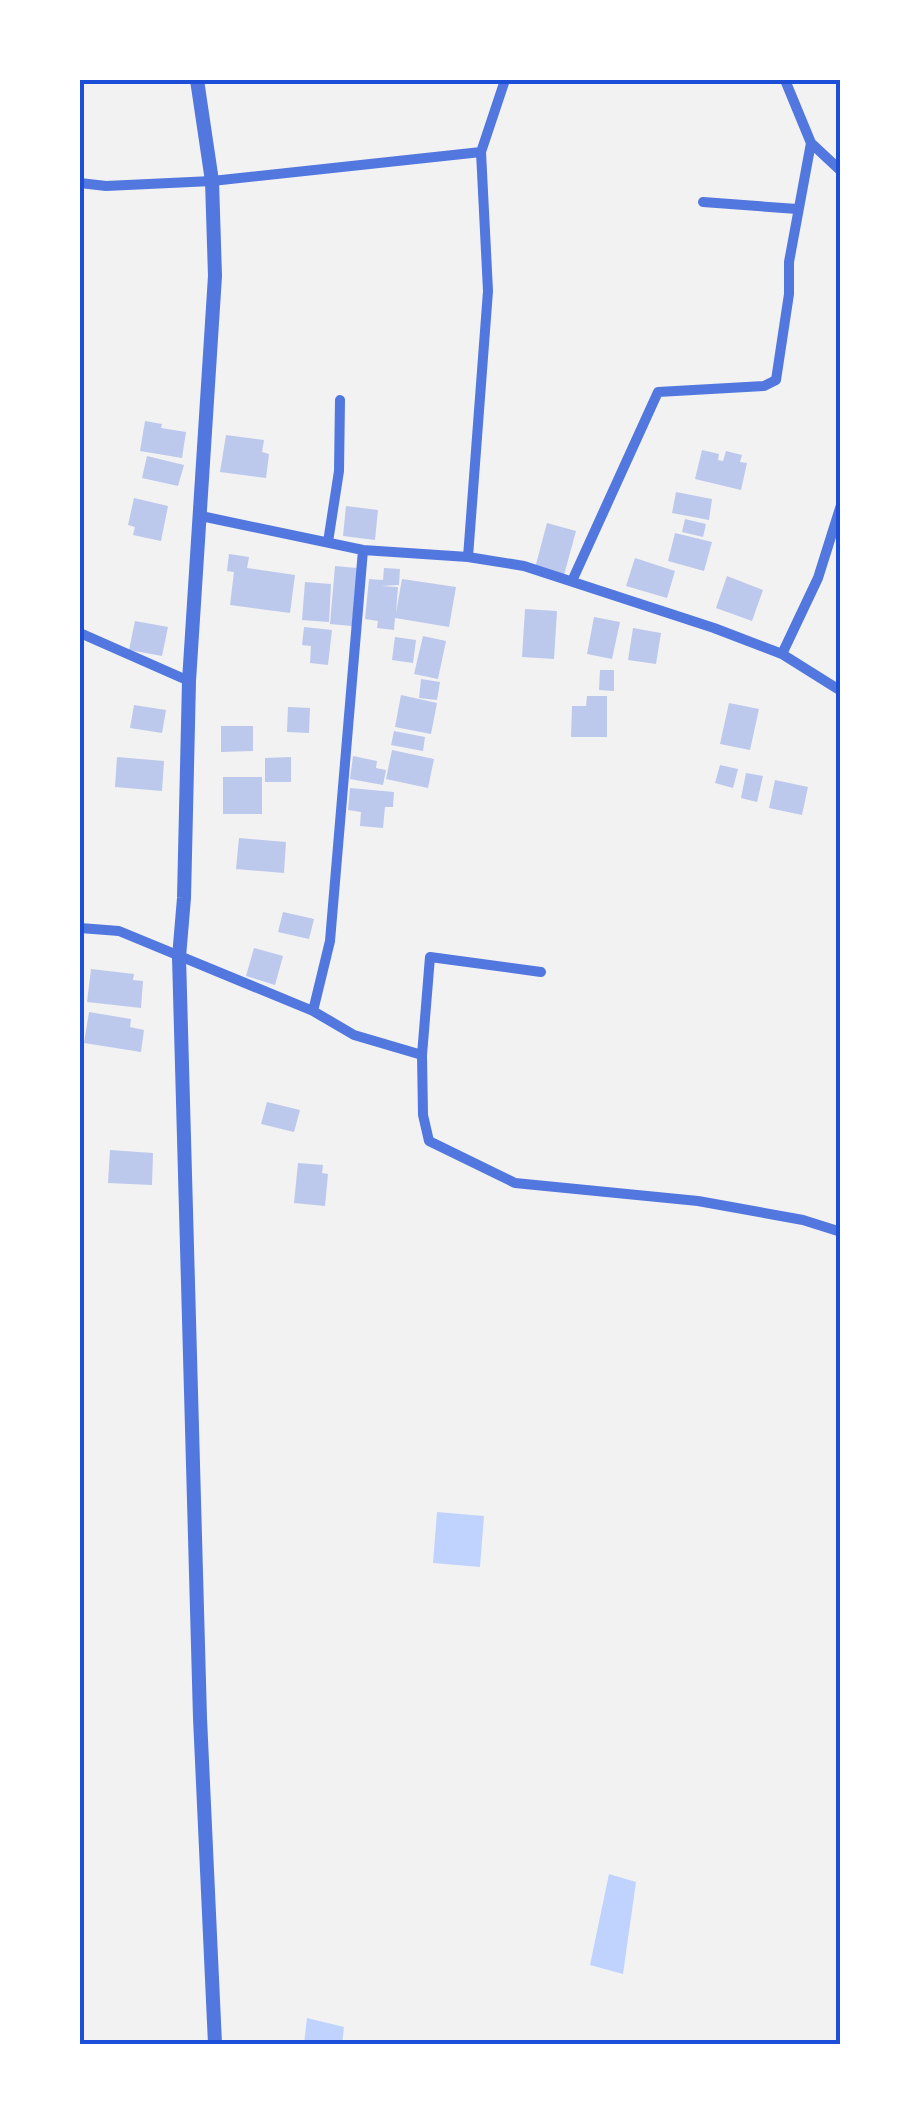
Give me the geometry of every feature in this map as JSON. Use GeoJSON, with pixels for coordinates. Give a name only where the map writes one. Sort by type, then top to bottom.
{"type":"FeatureCollection","features":[{"type":"Feature","properties":{"kind":"street"},"geometry":{"type":"LineString","coordinates":[[197,80],[212,180],[216,276],[189,680],[179,957],[200,1718],[215,2044]]}},
{"type":"Feature","properties":{"kind":"street"},"geometry":{"type":"LineString","coordinates":[[468,557],[488,290],[480,152],[506,80]]}},
{"type":"Feature","properties":{"kind":"street"},"geometry":{"type":"LineString","coordinates":[[785,80],[812,143],[841,171]]}},
{"type":"Feature","properties":{"kind":"street"},"geometry":{"type":"LineString","coordinates":[[572,581],[658,392],[764,386],[776,380],[798,209],[812,143]]}},
{"type":"Feature","properties":{"kind":"street"},"geometry":{"type":"LineString","coordinates":[[80,183],[106,186],[212,180],[480,152]]}},
{"type":"Feature","properties":{"kind":"street"},"geometry":{"type":"LineString","coordinates":[[703,202],[798,209]]}},
{"type":"Feature","properties":{"kind":"street"},"geometry":{"type":"LineString","coordinates":[[328,542],[339,471],[340,400]]}},
{"type":"Feature","properties":{"kind":"street"},"geometry":{"type":"LineString","coordinates":[[782,654],[818,578],[841,504]]}},
{"type":"Feature","properties":{"kind":"street"},"geometry":{"type":"LineString","coordinates":[[201,516],[363,550],[468,557],[524,566],[782,654],[841,691]]}},
{"type":"Feature","properties":{"kind":"street"},"geometry":{"type":"LineString","coordinates":[[313,1011],[330,941],[363,550]]}},
{"type":"Feature","properties":{"kind":"street"},"geometry":{"type":"LineString","coordinates":[[80,634],[189,680]]}},
{"type":"Feature","properties":{"kind":"street"},"geometry":{"type":"LineString","coordinates":[[80,928],[119,931],[313,1011],[354,1035],[422,1055]]}},
{"type":"Feature","properties":{"kind":"street"},"geometry":{"type":"LineString","coordinates":[[541,972],[430,958],[422,1055],[422,1115],[429,1141],[515,1183],[698,1202],[803,1220],[841,1232]]}},
{"type":"Feature","properties":{"kind":"water"},"geometry":{"type":"Polygon","coordinates":[[[437,1512],[484,1516],[480,1567],[433,1563],[437,1512]]]}},
{"type":"Feature","properties":{"kind":"water"},"geometry":{"type":"Polygon","coordinates":[[[609,1874],[636,1882],[623,1974],[590,1965],[609,1874]]]}},
{"type":"Feature","properties":{"kind":"water"},"geometry":{"type":"Polygon","coordinates":[[[307,2018],[344,2027],[342,2044],[304,2044],[307,2018]]]}},
{"type":"Feature","properties":{"kind":"building"},"geometry":{"type":"Polygon","coordinates":[[[145,421],[186,432],[182,458],[140,451],[145,421]]]}},
{"type":"Feature","properties":{"kind":"building"},"geometry":{"type":"Polygon","coordinates":[[[226,435],[264,440],[262,452],[269,454],[266,478],[220,472],[226,435]]]}},
{"type":"Feature","properties":{"kind":"building"},"geometry":{"type":"Polygon","coordinates":[[[702,450],[719,454],[718,460],[723,461],[726,451],[742,455],[740,462],[747,463],[741,490],[695,479],[702,450]]]}},
{"type":"Feature","properties":{"kind":"building"},"geometry":{"type":"Polygon","coordinates":[[[147,456],[184,465],[178,486],[142,478],[147,456]]]}},
{"type":"Feature","properties":{"kind":"building"},"geometry":{"type":"Polygon","coordinates":[[[676,492],[712,499],[709,520],[672,513],[676,492]]]}},
{"type":"Feature","properties":{"kind":"building"},"geometry":{"type":"Polygon","coordinates":[[[134,498],[168,506],[161,541],[133,535],[135,527],[128,525],[134,498]]]}},
{"type":"Feature","properties":{"kind":"building"},"geometry":{"type":"Polygon","coordinates":[[[346,506],[378,510],[375,540],[343,536],[346,506]]]}},
{"type":"Feature","properties":{"kind":"building"},"geometry":{"type":"Polygon","coordinates":[[[685,519],[706,524],[703,537],[682,532],[685,519]]]}},
{"type":"Feature","properties":{"kind":"building"},"geometry":{"type":"Polygon","coordinates":[[[547,523],[576,531],[564,575],[535,568],[547,523]]]}},
{"type":"Feature","properties":{"kind":"building"},"geometry":{"type":"Polygon","coordinates":[[[675,533],[712,542],[704,571],[668,561],[675,533]]]}},
{"type":"Feature","properties":{"kind":"building"},"geometry":{"type":"Polygon","coordinates":[[[229,554],[249,557],[247,568],[295,575],[290,613],[230,605],[234,572],[227,571],[229,554]]]}},
{"type":"Feature","properties":{"kind":"building"},"geometry":{"type":"Polygon","coordinates":[[[635,558],[675,571],[667,598],[626,586],[635,558]]]}},
{"type":"Feature","properties":{"kind":"building"},"geometry":{"type":"Polygon","coordinates":[[[335,566],[357,568],[352,626],[330,624],[335,566]]]}},
{"type":"Feature","properties":{"kind":"building"},"geometry":{"type":"Polygon","coordinates":[[[384,568],[400,569],[399,585],[381,586],[398,587],[396,613],[402,579],[456,587],[449,627],[395,618],[394,630],[377,628],[378,621],[365,619],[369,579],[383,580],[384,568]]]}},
{"type":"Feature","properties":{"kind":"building"},"geometry":{"type":"Polygon","coordinates":[[[727,576],[763,590],[752,621],[716,608],[727,576]]]}},
{"type":"Feature","properties":{"kind":"building"},"geometry":{"type":"Polygon","coordinates":[[[305,582],[331,584],[329,622],[302,620],[305,582]]]}},
{"type":"Feature","properties":{"kind":"building"},"geometry":{"type":"Polygon","coordinates":[[[525,609],[557,611],[554,659],[522,657],[525,609]]]}},
{"type":"Feature","properties":{"kind":"building"},"geometry":{"type":"Polygon","coordinates":[[[594,617],[620,622],[612,659],[587,654],[594,617]]]}},
{"type":"Feature","properties":{"kind":"building"},"geometry":{"type":"Polygon","coordinates":[[[135,621],[168,627],[162,656],[129,650],[135,621]]]}},
{"type":"Feature","properties":{"kind":"building"},"geometry":{"type":"Polygon","coordinates":[[[304,627],[332,630],[328,665],[310,663],[311,646],[302,645],[304,627]]]}},
{"type":"Feature","properties":{"kind":"building"},"geometry":{"type":"Polygon","coordinates":[[[633,628],[661,633],[656,664],[628,660],[633,628]]]}},
{"type":"Feature","properties":{"kind":"building"},"geometry":{"type":"Polygon","coordinates":[[[423,636],[446,641],[438,679],[414,674],[423,636]]]}},
{"type":"Feature","properties":{"kind":"building"},"geometry":{"type":"Polygon","coordinates":[[[395,637],[416,640],[413,663],[392,660],[395,637]]]}},
{"type":"Feature","properties":{"kind":"building"},"geometry":{"type":"Polygon","coordinates":[[[600,670],[614,670],[614,691],[599,690],[600,670]]]}},
{"type":"Feature","properties":{"kind":"building"},"geometry":{"type":"Polygon","coordinates":[[[421,679],[440,682],[437,700],[419,698],[421,679]]]}},
{"type":"Feature","properties":{"kind":"building"},"geometry":{"type":"Polygon","coordinates":[[[401,695],[437,703],[431,734],[395,727],[401,695]]]}},
{"type":"Feature","properties":{"kind":"building"},"geometry":{"type":"Polygon","coordinates":[[[587,696],[607,696],[607,737],[571,737],[572,706],[586,706],[587,696]]]}},
{"type":"Feature","properties":{"kind":"building"},"geometry":{"type":"Polygon","coordinates":[[[729,703],[759,709],[750,750],[720,744],[729,703]]]}},
{"type":"Feature","properties":{"kind":"building"},"geometry":{"type":"Polygon","coordinates":[[[134,705],[166,710],[162,733],[130,728],[134,705]]]}},
{"type":"Feature","properties":{"kind":"building"},"geometry":{"type":"Polygon","coordinates":[[[288,707],[310,708],[309,733],[287,732],[288,707]]]}},
{"type":"Feature","properties":{"kind":"building"},"geometry":{"type":"Polygon","coordinates":[[[221,726],[253,726],[253,751],[221,752],[221,726]]]}},
{"type":"Feature","properties":{"kind":"building"},"geometry":{"type":"Polygon","coordinates":[[[394,731],[425,737],[423,751],[391,745],[394,731]]]}},
{"type":"Feature","properties":{"kind":"building"},"geometry":{"type":"Polygon","coordinates":[[[392,750],[434,759],[428,788],[386,779],[392,750]]]}},
{"type":"Feature","properties":{"kind":"building"},"geometry":{"type":"Polygon","coordinates":[[[353,756],[377,761],[376,768],[386,770],[383,785],[350,779],[353,756]]]}},
{"type":"Feature","properties":{"kind":"building"},"geometry":{"type":"Polygon","coordinates":[[[117,757],[164,761],[162,791],[115,787],[117,757]]]}},
{"type":"Feature","properties":{"kind":"building"},"geometry":{"type":"Polygon","coordinates":[[[291,757],[291,782],[265,782],[265,758],[291,757]]]}},
{"type":"Feature","properties":{"kind":"building"},"geometry":{"type":"Polygon","coordinates":[[[720,765],[738,769],[733,788],[715,783],[720,765]]]}},
{"type":"Feature","properties":{"kind":"building"},"geometry":{"type":"Polygon","coordinates":[[[746,773],[763,776],[757,802],[741,798],[746,773]]]}},
{"type":"Feature","properties":{"kind":"building"},"geometry":{"type":"Polygon","coordinates":[[[223,777],[262,777],[262,814],[223,814],[223,777]]]}},
{"type":"Feature","properties":{"kind":"building"},"geometry":{"type":"Polygon","coordinates":[[[775,780],[808,787],[802,815],[769,808],[775,780]]]}},
{"type":"Feature","properties":{"kind":"building"},"geometry":{"type":"Polygon","coordinates":[[[350,788],[394,792],[393,807],[385,807],[383,828],[360,826],[361,812],[348,810],[350,788]]]}},
{"type":"Feature","properties":{"kind":"building"},"geometry":{"type":"Polygon","coordinates":[[[239,838],[286,842],[284,873],[236,869],[239,838]]]}},
{"type":"Feature","properties":{"kind":"building"},"geometry":{"type":"Polygon","coordinates":[[[283,912],[314,919],[309,939],[278,932],[283,912]]]}},
{"type":"Feature","properties":{"kind":"building"},"geometry":{"type":"Polygon","coordinates":[[[254,948],[283,956],[275,985],[246,976],[254,948]]]}},
{"type":"Feature","properties":{"kind":"building"},"geometry":{"type":"Polygon","coordinates":[[[91,969],[134,974],[133,980],[143,981],[141,1008],[87,1002],[91,969]]]}},
{"type":"Feature","properties":{"kind":"building"},"geometry":{"type":"Polygon","coordinates":[[[89,1012],[131,1019],[130,1027],[144,1030],[141,1052],[84,1043],[89,1012]]]}},
{"type":"Feature","properties":{"kind":"building"},"geometry":{"type":"Polygon","coordinates":[[[267,1102],[300,1110],[294,1132],[261,1124],[267,1102]]]}},
{"type":"Feature","properties":{"kind":"building"},"geometry":{"type":"Polygon","coordinates":[[[110,1150],[153,1153],[152,1185],[108,1183],[110,1150]]]}},
{"type":"Feature","properties":{"kind":"building"},"geometry":{"type":"Polygon","coordinates":[[[298,1163],[323,1165],[322,1173],[328,1174],[325,1206],[294,1203],[298,1163]]]}}]}
